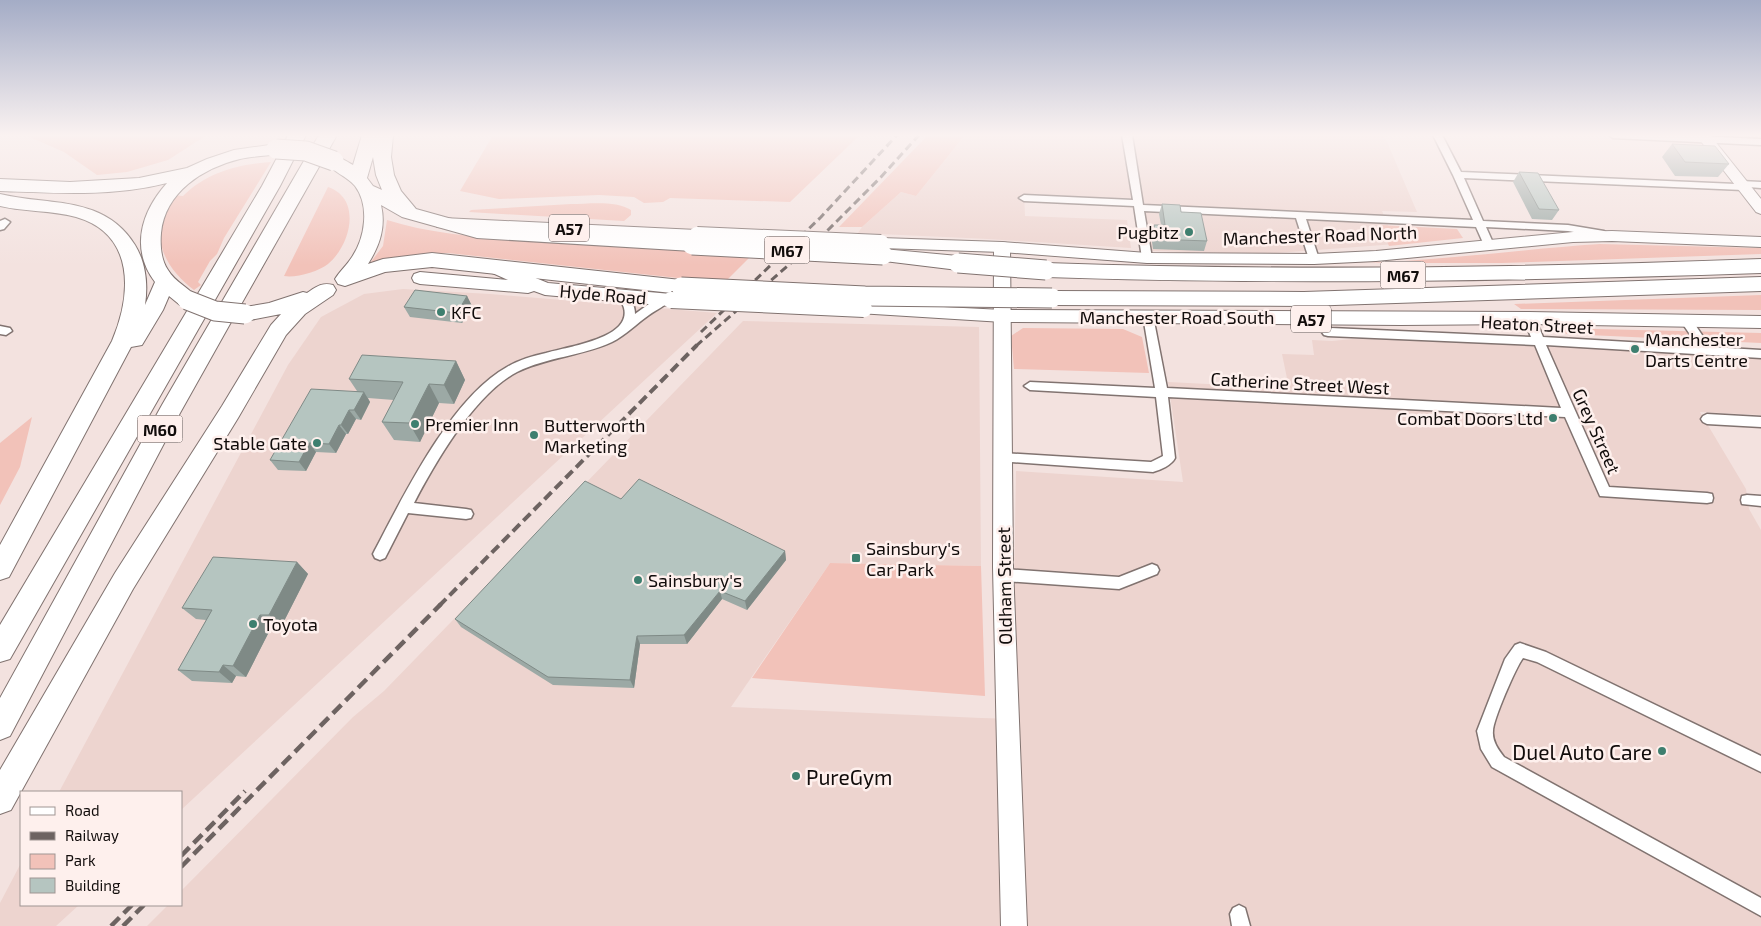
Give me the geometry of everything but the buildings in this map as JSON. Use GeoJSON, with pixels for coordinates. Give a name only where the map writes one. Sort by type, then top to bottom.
{"type":"FeatureCollection","features":[{"type":"Feature","properties":{"kind":"highway"},"geometry":{"type":"LineString","coordinates":[[0,185],[68,188],[129,186],[168,178]]}},
{"type":"Feature","properties":{"kind":"highway"},"geometry":{"type":"LineString","coordinates":[[152,260],[150,231],[152,217],[158,204],[174,186],[186,178]]}},
{"type":"Feature","properties":{"kind":"highway","name":"M60"},"geometry":{"type":"LineString","coordinates":[[0,650],[275,178]]}},
{"type":"Feature","properties":{"kind":"highway","name":"M60"},"geometry":{"type":"LineString","coordinates":[[0,726],[170,411],[303,178]]}},
{"type":"Feature","properties":{"kind":"highway"},"geometry":{"type":"LineString","coordinates":[[356,178],[408,213]]}},
{"type":"Feature","properties":{"kind":"highway"},"geometry":{"type":"LineString","coordinates":[[285,331],[298,309],[348,277],[365,255],[372,239],[374,220],[363,184],[364,178]]}},
{"type":"Feature","properties":{"kind":"highway"},"geometry":{"type":"LineString","coordinates":[[385,178],[394,196],[408,213]]}},
{"type":"Feature","properties":{"kind":"highway"},"geometry":{"type":"LineString","coordinates":[[0,200],[78,203],[101,210],[130,232],[152,260],[165,283],[186,300],[215,311],[245,314],[271,310],[326,290]]}},
{"type":"Feature","properties":{"kind":"highway"},"geometry":{"type":"LineString","coordinates":[[0,200],[15,204],[84,212],[104,223],[123,242],[134,267],[143,310]]}},
{"type":"Feature","properties":{"kind":"highway","name":"M67"},"geometry":{"type":"LineString","coordinates":[[408,213],[441,224],[486,233],[695,240],[1046,270],[1164,275],[1294,276],[1586,273],[1761,266]]}},
{"type":"Feature","properties":{"kind":"highway","name":"Hyde Road"},"geometry":{"type":"LineString","coordinates":[[348,277],[383,266],[432,260],[485,266]]}},
{"type":"Feature","properties":{"kind":"highway","name":"M67"},"geometry":{"type":"LineString","coordinates":[[485,266],[672,296],[1304,300],[1761,284]]}},
{"type":"Feature","properties":{"kind":"highway","name":"A57"},"geometry":{"type":"LineString","coordinates":[[285,331],[336,295],[381,281],[400,278],[420,278],[485,266]]}},
{"type":"Feature","properties":{"kind":"highway"},"geometry":{"type":"LineString","coordinates":[[0,569],[115,356],[143,310],[165,283]]}},
{"type":"Feature","properties":{"kind":"highway","name":"M60"},"geometry":{"type":"LineString","coordinates":[[0,799],[124,581],[263,356],[285,331]]}},
{"type":"Feature","properties":{"kind":"main road","name":"Manchester Road North"},"geometry":{"type":"LineString","coordinates":[[695,240],[1002,247],[1147,258],[1314,259],[1404,254],[1489,245],[1612,236],[1761,242]]}},
{"type":"Feature","properties":{"kind":"main road","name":"Hyde Road"},"geometry":{"type":"LineString","coordinates":[[485,266],[545,289],[621,296],[672,296],[864,309]]}},
{"type":"Feature","properties":{"kind":"main road","name":"A57"},"geometry":{"type":"LineString","coordinates":[[420,278],[545,289]]}},
{"type":"Feature","properties":{"kind":"main road","name":"Manchester Road South"},"geometry":{"type":"LineString","coordinates":[[864,309],[1003,316],[1318,319],[1529,318],[1761,322]]}},
{"type":"Feature","properties":{"kind":"street"},"geometry":{"type":"LineString","coordinates":[[1134,178],[1147,258]]}},
{"type":"Feature","properties":{"kind":"street"},"geometry":{"type":"LineString","coordinates":[[1459,178],[1489,245]]}},
{"type":"Feature","properties":{"kind":"street"},"geometry":{"type":"LineString","coordinates":[[1541,178],[1742,186],[1761,185]]}},
{"type":"Feature","properties":{"kind":"street"},"geometry":{"type":"LineString","coordinates":[[1736,178],[1761,209]]}},
{"type":"Feature","properties":{"kind":"street"},"geometry":{"type":"LineString","coordinates":[[1024,198],[1300,216],[1568,228],[1612,236]]}},
{"type":"Feature","properties":{"kind":"street"},"geometry":{"type":"LineString","coordinates":[[1300,216],[1314,259]]}},
{"type":"Feature","properties":{"kind":"street","name":"Oldham Street"},"geometry":{"type":"LineString","coordinates":[[1002,247],[1004,576],[1014,926]]}},
{"type":"Feature","properties":{"kind":"street"},"geometry":{"type":"LineString","coordinates":[[621,296],[629,304],[632,313],[624,329]]}},
{"type":"Feature","properties":{"kind":"street"},"geometry":{"type":"LineString","coordinates":[[380,554],[405,507],[453,427],[492,385],[510,370],[523,364],[606,339],[636,321],[652,305],[672,296]]}},
{"type":"Feature","properties":{"kind":"street"},"geometry":{"type":"LineString","coordinates":[[1002,458],[1153,467],[1169,458],[1162,394],[1148,316]]}},
{"type":"Feature","properties":{"kind":"street","name":"Grey Street"},"geometry":{"type":"LineString","coordinates":[[1529,318],[1569,413],[1606,492],[1708,498]]}},
{"type":"Feature","properties":{"kind":"street","name":"Heaton Street"},"geometry":{"type":"LineString","coordinates":[[1318,319],[1328,332],[1539,341],[1761,354]]}},
{"type":"Feature","properties":{"kind":"street"},"geometry":{"type":"LineString","coordinates":[[1686,320],[1706,350]]}},
{"type":"Feature","properties":{"kind":"street","name":"Catherine Street West"},"geometry":{"type":"LineString","coordinates":[[1030,386],[1569,413]]}},
{"type":"Feature","properties":{"kind":"street"},"geometry":{"type":"LineString","coordinates":[[1707,419],[1761,422]]}},
{"type":"Feature","properties":{"kind":"street"},"geometry":{"type":"LineString","coordinates":[[1747,500],[1761,501]]}},
{"type":"Feature","properties":{"kind":"street"},"geometry":{"type":"LineString","coordinates":[[405,507],[466,514]]}},
{"type":"Feature","properties":{"kind":"street"},"geometry":{"type":"LineString","coordinates":[[1004,576],[1119,583],[1152,570]]}},
{"type":"Feature","properties":{"kind":"street"},"geometry":{"type":"LineString","coordinates":[[1761,764],[1542,657],[1520,650],[1510,664],[1485,731],[1489,749],[1498,762],[1761,907]]}},
{"type":"Feature","properties":{"kind":"shaded area"},"geometry":{"type":"Polygon","coordinates":[[[930,178],[1403,178],[1417,212],[1382,211],[1396,244],[1262,254],[1149,251],[1143,199],[1024,194],[1025,216],[1127,220],[1131,248],[858,233],[862,227],[901,192],[916,196],[930,178]]]}},
{"type":"Feature","properties":{"kind":"shaded area"},"geometry":{"type":"Polygon","coordinates":[[[403,289],[490,294],[717,313],[182,809],[182,791],[60,791],[288,365],[321,317],[364,294],[403,289]]]}},
{"type":"Feature","properties":{"kind":"shaded area"},"geometry":{"type":"Polygon","coordinates":[[[743,321],[979,327],[981,566],[830,563],[731,707],[981,718],[1016,719],[1014,587],[1016,471],[1183,482],[1168,382],[1289,388],[1282,354],[1314,355],[1312,340],[1332,341],[1373,337],[1761,356],[1761,415],[1700,412],[1746,489],[1749,509],[1761,530],[1761,926],[147,926],[167,906],[182,906],[182,890],[353,717],[384,691],[743,321]]]}},
{"type":"Feature","properties":{"kind":"shaded area"},"geometry":{"type":"Polygon","coordinates":[[[20,865],[20,906],[78,906],[56,926],[0,926],[0,903],[20,865]]]}},
{"type":"Feature","properties":{"kind":"green space"},"geometry":{"type":"Polygon","coordinates":[[[207,178],[261,178],[224,238],[217,254],[210,261],[198,282],[201,285],[194,290],[173,270],[164,253],[160,233],[161,223],[174,195],[183,196],[207,178]]]}},
{"type":"Feature","properties":{"kind":"green space"},"geometry":{"type":"Polygon","coordinates":[[[468,178],[815,178],[790,202],[670,198],[663,202],[644,203],[634,197],[599,195],[499,199],[460,191],[468,178]]]}},
{"type":"Feature","properties":{"kind":"green space"},"geometry":{"type":"Polygon","coordinates":[[[886,178],[930,178],[916,196],[901,192],[862,227],[839,227],[886,178]]]}},
{"type":"Feature","properties":{"kind":"green space"},"geometry":{"type":"Polygon","coordinates":[[[328,187],[339,193],[346,202],[349,212],[347,235],[342,246],[336,256],[324,267],[301,275],[284,276],[328,187]]]}},
{"type":"Feature","properties":{"kind":"green space"},"geometry":{"type":"Polygon","coordinates":[[[602,203],[618,205],[631,210],[631,215],[624,221],[469,212],[471,210],[602,203]]]}},
{"type":"Feature","properties":{"kind":"green space"},"geometry":{"type":"Polygon","coordinates":[[[387,220],[426,230],[485,238],[754,253],[724,283],[448,253],[434,253],[367,267],[383,246],[387,220]]]}},
{"type":"Feature","properties":{"kind":"green space"},"geometry":{"type":"Polygon","coordinates":[[[1380,225],[1457,229],[1463,238],[1389,246],[1380,225]]]}},
{"type":"Feature","properties":{"kind":"green space"},"geometry":{"type":"Polygon","coordinates":[[[1600,244],[1761,248],[1761,254],[1501,263],[1368,263],[1426,259],[1600,244]]]}},
{"type":"Feature","properties":{"kind":"green space"},"geometry":{"type":"Polygon","coordinates":[[[1761,295],[1761,310],[1521,309],[1514,304],[1761,295]]]}},
{"type":"Feature","properties":{"kind":"green space"},"geometry":{"type":"Polygon","coordinates":[[[1023,328],[1123,329],[1142,337],[1149,373],[1014,369],[1011,336],[1023,328]]]}},
{"type":"Feature","properties":{"kind":"green space"},"geometry":{"type":"Polygon","coordinates":[[[1555,328],[1761,333],[1761,343],[1567,334],[1555,328]]]}},
{"type":"Feature","properties":{"kind":"green space"},"geometry":{"type":"Polygon","coordinates":[[[32,417],[20,467],[0,505],[0,443],[32,417]]]}},
{"type":"Feature","properties":{"kind":"green space"},"geometry":{"type":"Polygon","coordinates":[[[830,563],[981,566],[985,696],[752,678],[830,563]]]}},
{"type":"Feature","properties":{"kind":"railway"},"geometry":{"type":"LineString","coordinates":[[701,332],[821,217],[857,178]]}},
{"type":"Feature","properties":{"kind":"railway"},"geometry":{"type":"LineString","coordinates":[[696,346],[823,235],[880,178]]}},
{"type":"Feature","properties":{"kind":"railway"},"geometry":{"type":"LineString","coordinates":[[439,606],[696,346]]}},
{"type":"Feature","properties":{"kind":"railway"},"geometry":{"type":"LineString","coordinates":[[182,866],[441,604]]}},
{"type":"Feature","properties":{"kind":"railway"},"geometry":{"type":"LineString","coordinates":[[182,855],[245,791]]}},
{"type":"Feature","properties":{"kind":"railway"},"geometry":{"type":"LineString","coordinates":[[111,926],[131,906]]}},
{"type":"Feature","properties":{"kind":"railway"},"geometry":{"type":"LineString","coordinates":[[123,926],[143,906]]}},
{"type":"Feature","properties":{"kind":"place","name":"Pugbitz"},"geometry":{"type":"Point","coordinates":[1189,232]}},
{"type":"Feature","properties":{"kind":"place","name":"KFC"},"geometry":{"type":"Point","coordinates":[441,312]}},
{"type":"Feature","properties":{"kind":"place","name":"Manchester Darts Centre"},"geometry":{"type":"Point","coordinates":[1635,349]}},
{"type":"Feature","properties":{"kind":"place","name":"Combat Doors Ltd"},"geometry":{"type":"Point","coordinates":[1553,418]}},
{"type":"Feature","properties":{"kind":"place","name":"Premier Inn"},"geometry":{"type":"Point","coordinates":[415,424]}},
{"type":"Feature","properties":{"kind":"place","name":"Butterworth Marketing"},"geometry":{"type":"Point","coordinates":[534,435]}},
{"type":"Feature","properties":{"kind":"place","name":"Stable Gate"},"geometry":{"type":"Point","coordinates":[317,443]}},
{"type":"Feature","properties":{"kind":"place","name":"Sainsbury's Car Park"},"geometry":{"type":"Point","coordinates":[856,558]}},
{"type":"Feature","properties":{"kind":"place","name":"Sainsbury's"},"geometry":{"type":"Point","coordinates":[638,580]}},
{"type":"Feature","properties":{"kind":"place","name":"Toyota"},"geometry":{"type":"Point","coordinates":[253,624]}},
{"type":"Feature","properties":{"kind":"place","name":"Duel Auto Care"},"geometry":{"type":"Point","coordinates":[1662,751]}},
{"type":"Feature","properties":{"kind":"place","name":"PureGym"},"geometry":{"type":"Point","coordinates":[796,776]}}]}
